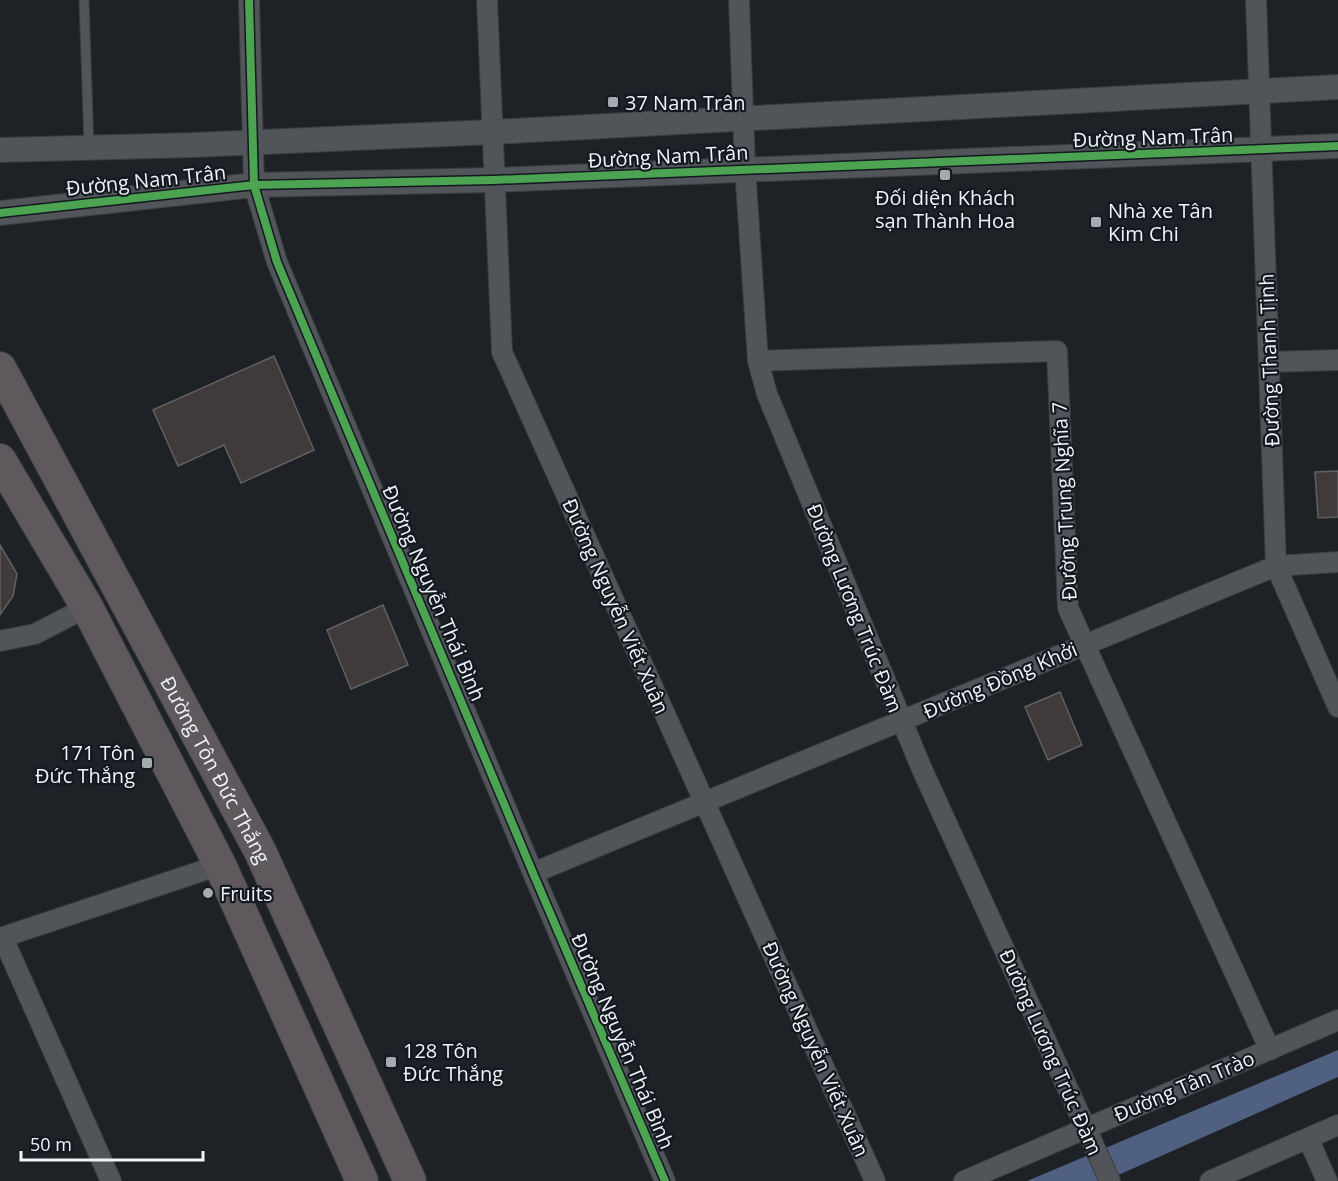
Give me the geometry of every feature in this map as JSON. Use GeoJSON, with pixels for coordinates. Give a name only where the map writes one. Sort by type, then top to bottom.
{"type":"FeatureCollection","features":[{"type":"Feature","properties":{"kind":"highway","name":"Đường Tôn Đức Thắng"},"geometry":{"type":"LineString","coordinates":[[0,368],[260,851],[410,1181]]}},
{"type":"Feature","properties":{"kind":"highway","name":"Đường Tôn Đức Thắng"},"geometry":{"type":"LineString","coordinates":[[0,460],[87,607],[220,865],[362,1181]]}},
{"type":"Feature","properties":{"kind":"street","name":"Đường Nguyễn Thái Bình"},"geometry":{"type":"LineString","coordinates":[[249,0],[255,185],[277,262],[533,873],[665,1181]]}},
{"type":"Feature","properties":{"kind":"street","name":"Đường Nguyễn Viết Xuân"},"geometry":{"type":"LineString","coordinates":[[487,0],[502,352],[875,1181]]}},
{"type":"Feature","properties":{"kind":"street","name":"Đường Lương Trúc Đàm"},"geometry":{"type":"LineString","coordinates":[[739,0],[745,168],[758,361],[767,394],[902,722],[1110,1181]]}},
{"type":"Feature","properties":{"kind":"street","name":"Đường Thanh Tịnh"},"geometry":{"type":"LineString","coordinates":[[1256,0],[1276,566],[1338,707]]}},
{"type":"Feature","properties":{"kind":"street","name":"Đường Nam Trân"},"geometry":{"type":"LineString","coordinates":[[0,150],[492,132],[1258,89],[1338,87]]}},
{"type":"Feature","properties":{"kind":"street","name":"Đường Nam Trân"},"geometry":{"type":"LineString","coordinates":[[0,213],[255,185],[493,180],[745,168],[1338,146]]}},
{"type":"Feature","properties":{"kind":"street","name":"Đường Trung Nghĩa 7"},"geometry":{"type":"LineString","coordinates":[[758,361],[1057,351],[1068,608],[1083,646],[1269,1050]]}},
{"type":"Feature","properties":{"kind":"street"},"geometry":{"type":"LineString","coordinates":[[1269,362],[1338,360]]}},
{"type":"Feature","properties":{"kind":"street","name":"Đường Đồng Khởi"},"geometry":{"type":"LineString","coordinates":[[533,873],[1276,566],[1338,562]]}},
{"type":"Feature","properties":{"kind":"street"},"geometry":{"type":"LineString","coordinates":[[0,641],[34,633],[87,607]]}},
{"type":"Feature","properties":{"kind":"street"},"geometry":{"type":"LineString","coordinates":[[111,1181],[2,938],[220,865]]}},
{"type":"Feature","properties":{"kind":"street","name":"Đường Tân Trào"},"geometry":{"type":"LineString","coordinates":[[964,1181],[1338,1020]]}},
{"type":"Feature","properties":{"kind":"street"},"geometry":{"type":"LineString","coordinates":[[1210,1181],[1338,1125]]}},
{"type":"Feature","properties":{"kind":"street"},"geometry":{"type":"LineString","coordinates":[[1308,1138],[1327,1181]]}},
{"type":"Feature","properties":{"kind":"lane"},"geometry":{"type":"LineString","coordinates":[[84,0],[89,148]]}},
{"type":"Feature","properties":{"kind":"water"},"geometry":{"type":"Polygon","coordinates":[[[1338,1050],[1338,1077],[1105,1181],[1027,1181],[1338,1050]]]}},
{"type":"Feature","properties":{"kind":"building"},"geometry":{"type":"Polygon","coordinates":[[[274,356],[314,450],[241,483],[224,445],[178,466],[153,410],[274,356]]]}},
{"type":"Feature","properties":{"kind":"building"},"geometry":{"type":"Polygon","coordinates":[[[1338,471],[1338,517],[1318,518],[1315,472],[1338,471]]]}},
{"type":"Feature","properties":{"kind":"building"},"geometry":{"type":"Polygon","coordinates":[[[0,545],[17,574],[13,596],[0,615],[0,545]]]}},
{"type":"Feature","properties":{"kind":"building"},"geometry":{"type":"Polygon","coordinates":[[[383,605],[408,665],[351,689],[327,630],[383,605]]]}},
{"type":"Feature","properties":{"kind":"building"},"geometry":{"type":"Polygon","coordinates":[[[1060,692],[1082,745],[1048,760],[1025,707],[1060,692]]]}},
{"type":"Feature","properties":{"kind":"cycle path"},"geometry":{"type":"LineString","coordinates":[[249,0],[254,185],[277,262],[533,873],[665,1181]]}},
{"type":"Feature","properties":{"kind":"cycle path"},"geometry":{"type":"LineString","coordinates":[[0,213],[254,185],[493,180],[1338,146]]}},
{"type":"Feature","properties":{"kind":"place","name":"37 Nam Trân"},"geometry":{"type":"Point","coordinates":[613,102]}},
{"type":"Feature","properties":{"kind":"place","name":"Đối diện Khách sạn Thành Hoa"},"geometry":{"type":"Point","coordinates":[945,175]}},
{"type":"Feature","properties":{"kind":"place","name":"Nhà xe Tân Kim Chi"},"geometry":{"type":"Point","coordinates":[1096,222]}},
{"type":"Feature","properties":{"kind":"place","name":"171 Tôn Đức Thắng"},"geometry":{"type":"Point","coordinates":[147,763]}},
{"type":"Feature","properties":{"kind":"place","name":"Fruits"},"geometry":{"type":"Point","coordinates":[208,893]}},
{"type":"Feature","properties":{"kind":"place","name":"128 Tôn Đức Thắng"},"geometry":{"type":"Point","coordinates":[391,1062]}}]}
